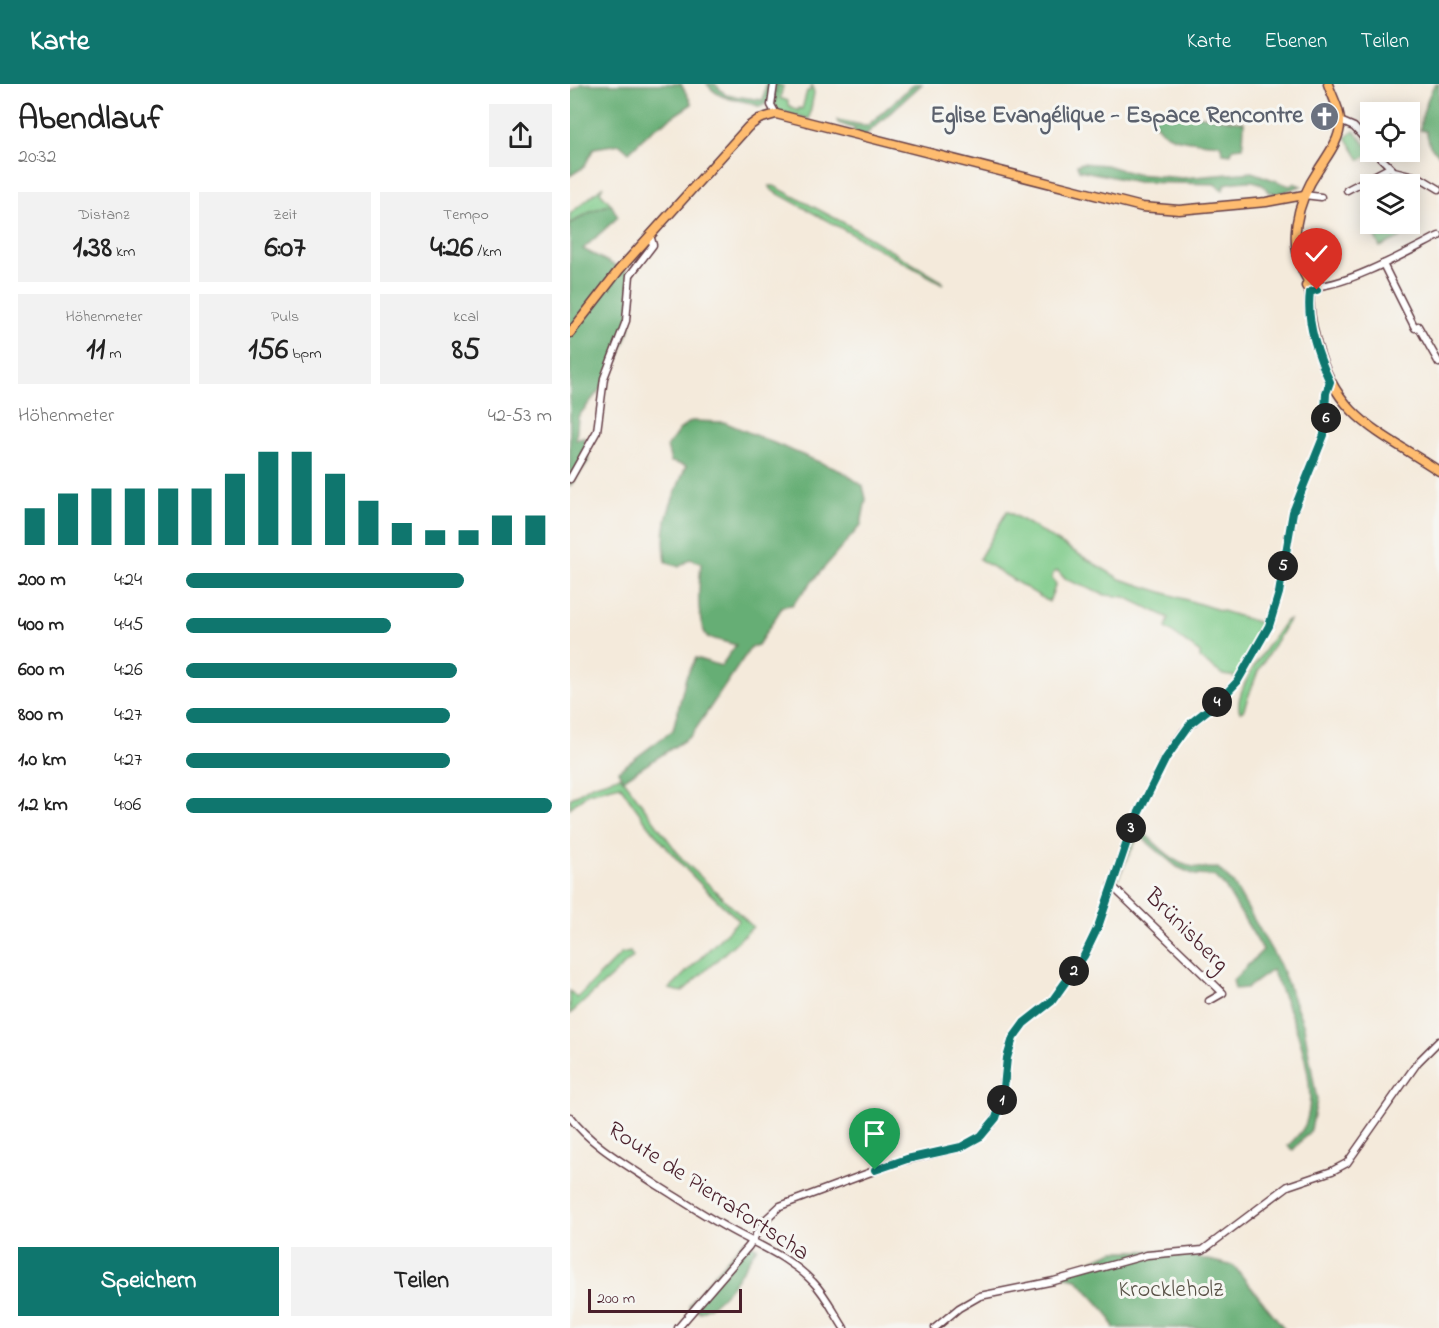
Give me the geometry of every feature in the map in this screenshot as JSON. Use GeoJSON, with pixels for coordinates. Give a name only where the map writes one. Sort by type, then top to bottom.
{"type":"FeatureCollection","features":[{"type":"Feature","properties":{"kind":"main road"},"geometry":{"type":"LineString","coordinates":[[1328,84],[1340,121],[1335,142],[1304,195],[1294,233],[1302,268],[1308,281],[1306,286],[1314,289],[1309,309],[1314,333],[1330,382],[1355,415],[1395,444],[1439,471]]}},
{"type":"Feature","properties":{"kind":"main road"},"geometry":{"type":"LineString","coordinates":[[570,333],[650,235],[748,127],[759,119],[776,114],[1142,207],[1179,210],[1266,202],[1304,195]]}},
{"type":"Feature","properties":{"kind":"street"},"geometry":{"type":"LineString","coordinates":[[774,84],[771,105],[776,114]]}},
{"type":"Feature","properties":{"kind":"street"},"geometry":{"type":"LineString","coordinates":[[1340,121],[1354,127],[1360,134]]}},
{"type":"Feature","properties":{"kind":"street"},"geometry":{"type":"LineString","coordinates":[[1384,162],[1389,168],[1417,177],[1439,189]]}},
{"type":"Feature","properties":{"kind":"street"},"geometry":{"type":"LineString","coordinates":[[1347,190],[1389,168]]}},
{"type":"Feature","properties":{"kind":"street"},"geometry":{"type":"LineString","coordinates":[[1304,195],[1321,197]]}},
{"type":"Feature","properties":{"kind":"street"},"geometry":{"type":"LineString","coordinates":[[570,479],[578,460],[597,430],[604,378],[626,321],[630,275],[653,245],[650,235]]}},
{"type":"Feature","properties":{"kind":"street"},"geometry":{"type":"LineString","coordinates":[[1314,289],[1383,264],[1439,236]]}},
{"type":"Feature","properties":{"kind":"street"},"geometry":{"type":"LineString","coordinates":[[1383,264],[1415,328],[1418,326],[1439,363]]}},
{"type":"Feature","properties":{"kind":"street","name":"Brünisberg"},"geometry":{"type":"LineString","coordinates":[[753,1241],[771,1214],[790,1200],[898,1162],[937,1153],[975,1140],[992,1124],[1003,1097],[1007,1058],[1013,1038],[1024,1023],[1052,1001],[1084,956],[1139,810],[1172,748],[1191,723],[1219,701],[1237,682],[1269,626],[1279,593],[1287,541],[1299,496],[1324,435],[1326,393],[1330,382]]}},
{"type":"Feature","properties":{"kind":"street","name":"Brünisberg"},"geometry":{"type":"LineString","coordinates":[[1111,885],[1223,993],[1209,1001]]}},
{"type":"Feature","properties":{"kind":"street"},"geometry":{"type":"LineString","coordinates":[[935,1328],[959,1308],[980,1296],[1054,1281],[1147,1255],[1205,1249],[1252,1210],[1288,1186],[1332,1171],[1350,1159],[1418,1062],[1439,1041]]}},
{"type":"Feature","properties":{"kind":"street","name":"Route de Pierrafortscha"},"geometry":{"type":"LineString","coordinates":[[570,1117],[587,1136],[614,1157],[702,1213],[768,1248],[814,1283],[844,1328]]}},
{"type":"Feature","properties":{"kind":"street"},"geometry":{"type":"LineString","coordinates":[[678,1328],[753,1241]]}},
{"type":"Feature","properties":{"kind":"green space"},"geometry":{"type":"Polygon","coordinates":[[[581,84],[681,84],[692,104],[652,130],[629,152],[620,144],[594,148],[584,167],[570,176],[570,92],[581,84]]]}},
{"type":"Feature","properties":{"kind":"green space"},"geometry":{"type":"Polygon","coordinates":[[[707,84],[715,84],[726,95],[763,100],[766,84],[778,84],[775,104],[767,103],[760,107],[726,98],[713,91],[707,84]]]}},
{"type":"Feature","properties":{"kind":"green space"},"geometry":{"type":"Polygon","coordinates":[[[812,84],[814,93],[809,119],[777,110],[774,104],[778,85],[783,86],[780,98],[788,101],[788,105],[798,111],[799,108],[802,109],[807,91],[810,91],[812,84]]]}},
{"type":"Feature","properties":{"kind":"green space"},"geometry":{"type":"Polygon","coordinates":[[[914,84],[922,84],[860,140],[848,138],[855,129],[838,123],[837,120],[867,126],[914,84]]]}},
{"type":"Feature","properties":{"kind":"green space"},"geometry":{"type":"Polygon","coordinates":[[[1439,84],[1439,155],[1430,146],[1426,131],[1420,130],[1423,113],[1434,85],[1439,84]]]}},
{"type":"Feature","properties":{"kind":"green space"},"geometry":{"type":"Polygon","coordinates":[[[1157,106],[1182,113],[1244,122],[1243,147],[1233,148],[1231,154],[1223,153],[1220,144],[1188,141],[1169,136],[1155,123],[1150,112],[1157,106]]]}},
{"type":"Feature","properties":{"kind":"green space"},"geometry":{"type":"Polygon","coordinates":[[[1354,131],[1360,138],[1360,160],[1346,137],[1354,131]]]}},
{"type":"Feature","properties":{"kind":"green space"},"geometry":{"type":"Polygon","coordinates":[[[1082,163],[1106,165],[1135,174],[1183,178],[1252,172],[1290,186],[1294,183],[1301,186],[1278,194],[1269,192],[1260,184],[1250,181],[1225,184],[1223,190],[1214,184],[1137,182],[1079,170],[1077,165],[1082,163]]]}},
{"type":"Feature","properties":{"kind":"green space"},"geometry":{"type":"Polygon","coordinates":[[[603,186],[600,192],[611,204],[592,211],[570,224],[570,214],[603,186]]]}},
{"type":"Feature","properties":{"kind":"green space"},"geometry":{"type":"Polygon","coordinates":[[[769,186],[774,186],[848,225],[940,280],[943,284],[773,191],[769,186]]]}},
{"type":"Feature","properties":{"kind":"green space"},"geometry":{"type":"Polygon","coordinates":[[[611,204],[618,217],[583,249],[633,275],[630,329],[612,374],[578,417],[576,440],[584,437],[589,460],[570,486],[570,224],[592,211],[611,204]]]}},
{"type":"Feature","properties":{"kind":"green space"},"geometry":{"type":"Polygon","coordinates":[[[1374,234],[1408,234],[1380,247],[1374,234]]]}},
{"type":"Feature","properties":{"kind":"green space"},"geometry":{"type":"Polygon","coordinates":[[[691,421],[724,422],[843,472],[863,486],[866,499],[861,525],[792,605],[783,606],[758,645],[751,647],[691,736],[623,780],[618,771],[673,730],[686,677],[696,658],[721,666],[736,645],[707,637],[703,629],[699,601],[701,563],[690,559],[679,567],[666,562],[664,535],[668,512],[686,466],[671,462],[667,447],[679,430],[691,421]]]}},
{"type":"Feature","properties":{"kind":"green space"},"geometry":{"type":"Polygon","coordinates":[[[1007,511],[1120,579],[1267,625],[1240,674],[1236,677],[1223,675],[1200,658],[1200,653],[1166,628],[1169,618],[1125,597],[1105,595],[1065,579],[1058,571],[1053,573],[1052,579],[1056,584],[1049,602],[979,559],[1007,511]]]}},
{"type":"Feature","properties":{"kind":"green space"},"geometry":{"type":"Polygon","coordinates":[[[1289,620],[1258,671],[1243,711],[1240,712],[1239,703],[1247,679],[1285,621],[1289,620]]]}},
{"type":"Feature","properties":{"kind":"green space"},"geometry":{"type":"Polygon","coordinates":[[[621,776],[683,860],[753,927],[682,992],[669,989],[739,920],[675,857],[620,785],[588,793],[570,808],[570,799],[592,785],[621,776]]]}},
{"type":"Feature","properties":{"kind":"green space"},"geometry":{"type":"Polygon","coordinates":[[[1134,832],[1143,832],[1168,855],[1183,864],[1193,867],[1218,868],[1233,883],[1280,965],[1304,1026],[1317,1100],[1311,1130],[1293,1150],[1288,1146],[1305,1125],[1310,1088],[1302,1046],[1295,1025],[1272,970],[1247,988],[1235,989],[1233,980],[1263,950],[1225,887],[1214,876],[1195,875],[1177,867],[1141,837],[1137,839],[1117,880],[1134,832]]]}},
{"type":"Feature","properties":{"kind":"green space"},"geometry":{"type":"Polygon","coordinates":[[[630,952],[633,957],[570,1014],[570,991],[577,998],[621,954],[630,952]]]}},
{"type":"Feature","properties":{"kind":"green space"},"geometry":{"type":"Polygon","coordinates":[[[743,1241],[757,1247],[726,1293],[710,1307],[700,1312],[689,1306],[701,1289],[743,1241]]]}},
{"type":"Feature","properties":{"kind":"green space","name":"Krockleholz"},"geometry":{"type":"Polygon","coordinates":[[[1114,1251],[1170,1251],[1234,1266],[1284,1328],[1114,1328],[1108,1314],[1077,1279],[1056,1275],[1114,1251]]]}},
{"type":"Feature","properties":{"kind":"place","name":"Eglise Evangélique - Espace Rencontre"},"geometry":{"type":"Point","coordinates":[1324,116]}},
{"type":"Feature","properties":{"kind":"route"},"geometry":{"type":"LineString","coordinates":[[875,1170],[907,1159],[961,1147],[981,1136],[992,1124],[1003,1097],[1007,1058],[1013,1038],[1024,1023],[1052,1001],[1084,956],[1098,927],[1133,824],[1166,758],[1191,723],[1219,701],[1237,682],[1269,626],[1279,593],[1293,512],[1320,446],[1326,423],[1326,393],[1330,382],[1320,356],[1309,309],[1310,292],[1317,290]]}}]}
